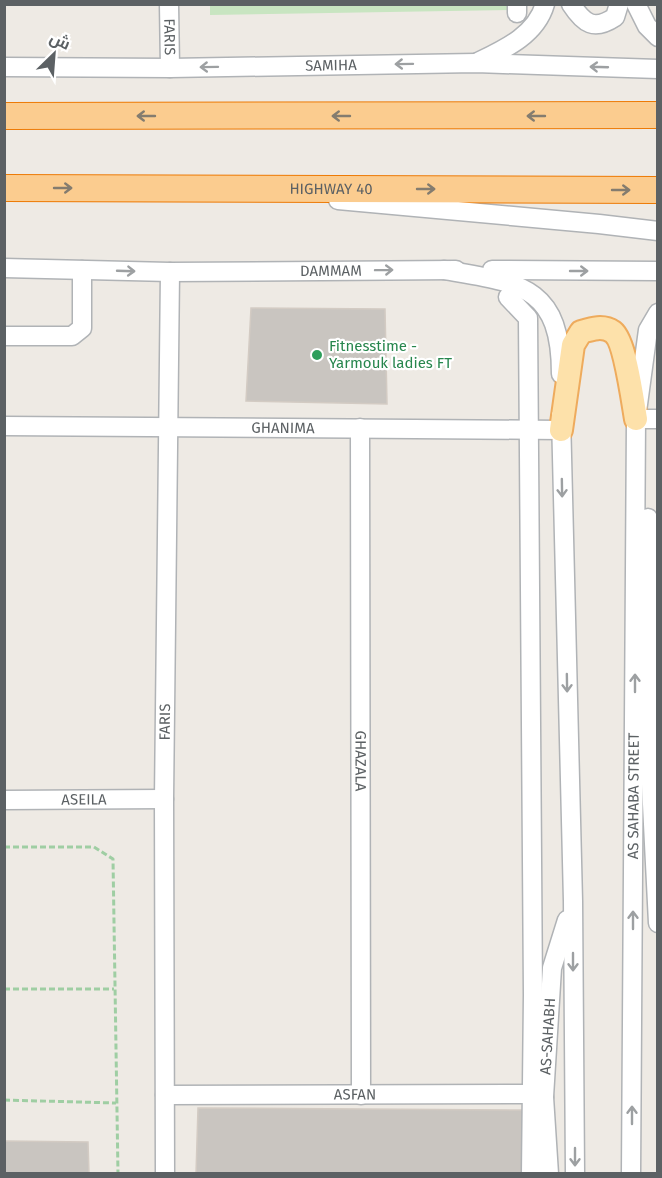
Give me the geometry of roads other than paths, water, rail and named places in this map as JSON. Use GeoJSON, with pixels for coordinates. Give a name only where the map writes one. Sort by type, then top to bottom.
{"type":"FeatureCollection","features":[{"type":"Feature","properties":{"kind":"highway"},"geometry":{"type":"LineString","coordinates":[[571,116],[657,99]]}},
{"type":"Feature","properties":{"kind":"highway"},"geometry":{"type":"LineString","coordinates":[[4,116],[657,115]]}},
{"type":"Feature","properties":{"kind":"highway","name":"HIGHWAY 40"},"geometry":{"type":"LineString","coordinates":[[4,188],[657,190]]}},
{"type":"Feature","properties":{"kind":"main road"},"geometry":{"type":"LineString","coordinates":[[561,430],[573,345],[581,332],[593,328],[603,328],[614,333],[621,344],[647,419]]}},
{"type":"Feature","properties":{"kind":"street","name":"FARIS"},"geometry":{"type":"LineString","coordinates":[[169,4],[170,68]]}},
{"type":"Feature","properties":{"kind":"street"},"geometry":{"type":"LineString","coordinates":[[477,63],[515,44],[542,16],[545,4]]}},
{"type":"Feature","properties":{"kind":"street"},"geometry":{"type":"LineString","coordinates":[[571,4],[581,20],[592,24],[604,24],[615,16],[618,4]]}},
{"type":"Feature","properties":{"kind":"street"},"geometry":{"type":"LineString","coordinates":[[636,4],[647,26],[657,37]]}},
{"type":"Feature","properties":{"kind":"street","name":"SAMIHA"},"geometry":{"type":"LineString","coordinates":[[4,67],[170,68],[477,63],[657,69]]}},
{"type":"Feature","properties":{"kind":"street"},"geometry":{"type":"LineString","coordinates":[[217,188],[657,231]]}},
{"type":"Feature","properties":{"kind":"street","name":"DAMMAM"},"geometry":{"type":"LineString","coordinates":[[4,268],[170,272],[657,271]]}},
{"type":"Feature","properties":{"kind":"street"},"geometry":{"type":"LineString","coordinates":[[4,336],[72,336],[82,328],[82,270]]}},
{"type":"Feature","properties":{"kind":"street"},"geometry":{"type":"LineString","coordinates":[[444,270],[510,282],[528,291],[544,304],[556,327],[561,350],[573,901],[575,1173]]}},
{"type":"Feature","properties":{"kind":"street","name":"FARIS"},"geometry":{"type":"LineString","coordinates":[[165,1173],[164,799],[170,272]]}},
{"type":"Feature","properties":{"kind":"street"},"geometry":{"type":"LineString","coordinates":[[508,297],[528,318],[538,1096],[531,1173]]}},
{"type":"Feature","properties":{"kind":"street","name":"AS SAHABA STREET"},"geometry":{"type":"LineString","coordinates":[[631,1173],[635,713],[647,419],[648,330],[657,312]]}},
{"type":"Feature","properties":{"kind":"street"},"geometry":{"type":"LineString","coordinates":[[647,419],[651,784],[657,923]]}},
{"type":"Feature","properties":{"kind":"street","name":"GHANIMA"},"geometry":{"type":"LineString","coordinates":[[4,426],[561,430]]}},
{"type":"Feature","properties":{"kind":"street","name":"GHAZALA"},"geometry":{"type":"LineString","coordinates":[[360,429],[361,1095]]}},
{"type":"Feature","properties":{"kind":"street"},"geometry":{"type":"LineString","coordinates":[[635,713],[651,784]]}},
{"type":"Feature","properties":{"kind":"street","name":"ASEILA"},"geometry":{"type":"LineString","coordinates":[[4,800],[164,799]]}},
{"type":"Feature","properties":{"kind":"street","name":"AS-SAHABH"},"geometry":{"type":"LineString","coordinates":[[549,1173],[538,1096],[552,968],[573,901]]}},
{"type":"Feature","properties":{"kind":"street","name":"ASFAN"},"geometry":{"type":"LineString","coordinates":[[165,1095],[538,1096]]}},
{"type":"Feature","properties":{"kind":"place","name":"Fitnesstime - Yarmouk ladies FT"},"geometry":{"type":"Point","coordinates":[317,355]}}]}
